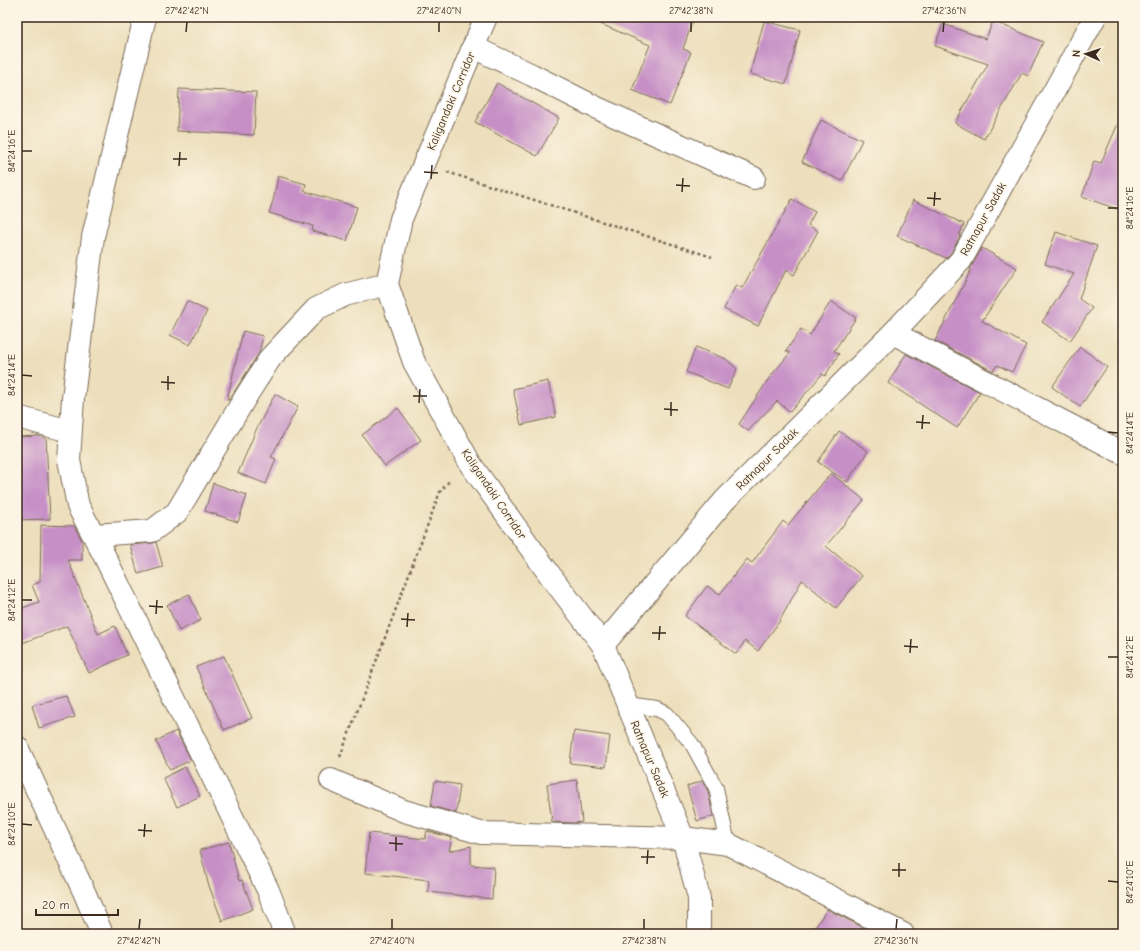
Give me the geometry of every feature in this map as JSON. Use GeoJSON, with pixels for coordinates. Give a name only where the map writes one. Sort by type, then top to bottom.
{"type":"FeatureCollection","features":[{"type":"Feature","properties":{"kind":"street"},"geometry":{"type":"LineString","coordinates":[[145,17],[93,237],[73,398],[68,460],[78,506],[106,558],[268,890],[285,934]]}},
{"type":"Feature","properties":{"kind":"street","name":"Kaligandaki Corridor"},"geometry":{"type":"LineString","coordinates":[[486,17],[401,219],[387,284],[414,362],[471,465],[603,645]]}},
{"type":"Feature","properties":{"kind":"street","name":"Ratnapur Sadak"},"geometry":{"type":"LineString","coordinates":[[699,934],[699,898],[683,838],[603,645],[725,500],[893,333],[961,260],[1095,17]]}},
{"type":"Feature","properties":{"kind":"street"},"geometry":{"type":"LineString","coordinates":[[473,46],[597,108],[754,178]]}},
{"type":"Feature","properties":{"kind":"street"},"geometry":{"type":"LineString","coordinates":[[94,535],[152,531],[177,512],[271,357],[316,309],[344,295],[387,284]]}},
{"type":"Feature","properties":{"kind":"street"},"geometry":{"type":"LineString","coordinates":[[893,333],[1123,453]]}},
{"type":"Feature","properties":{"kind":"street"},"geometry":{"type":"LineString","coordinates":[[17,417],[70,431]]}},
{"type":"Feature","properties":{"kind":"street"},"geometry":{"type":"LineString","coordinates":[[17,747],[102,934]]}},
{"type":"Feature","properties":{"kind":"street"},"geometry":{"type":"LineString","coordinates":[[331,780],[404,811],[481,834],[683,838],[728,844],[903,934]]}},
{"type":"Feature","properties":{"kind":"lane"},"geometry":{"type":"LineString","coordinates":[[628,705],[657,709],[667,714],[692,744],[716,788],[728,844]]}},
{"type":"Feature","properties":{"kind":"path"},"geometry":{"type":"LineString","coordinates":[[424,165],[712,257]]}},
{"type":"Feature","properties":{"kind":"path"},"geometry":{"type":"LineString","coordinates":[[331,780],[440,492],[452,476],[471,465]]}},
{"type":"Feature","properties":{"kind":"building"},"geometry":{"type":"Polygon","coordinates":[[[584,17],[694,17],[683,49],[691,52],[670,105],[632,90],[650,45],[584,17]]]}},
{"type":"Feature","properties":{"kind":"building"},"geometry":{"type":"Polygon","coordinates":[[[764,21],[800,30],[786,84],[750,74],[764,21]]]}},
{"type":"Feature","properties":{"kind":"building"},"geometry":{"type":"Polygon","coordinates":[[[993,21],[1043,42],[1028,76],[1022,73],[984,139],[955,123],[988,64],[935,46],[943,24],[986,39],[993,21]]]}},
{"type":"Feature","properties":{"kind":"building"},"geometry":{"type":"Polygon","coordinates":[[[497,83],[559,118],[537,156],[475,122],[497,83]]]}},
{"type":"Feature","properties":{"kind":"building"},"geometry":{"type":"Polygon","coordinates":[[[179,89],[256,92],[254,135],[177,131],[179,89]]]}},
{"type":"Feature","properties":{"kind":"building"},"geometry":{"type":"Polygon","coordinates":[[[1123,112],[1123,211],[1082,197],[1094,161],[1101,163],[1123,112]]]}},
{"type":"Feature","properties":{"kind":"building"},"geometry":{"type":"Polygon","coordinates":[[[821,120],[862,140],[842,181],[802,162],[821,120]]]}},
{"type":"Feature","properties":{"kind":"building"},"geometry":{"type":"Polygon","coordinates":[[[278,176],[306,184],[304,191],[357,207],[347,241],[312,231],[313,226],[269,213],[278,176]]]}},
{"type":"Feature","properties":{"kind":"building"},"geometry":{"type":"Polygon","coordinates":[[[792,199],[815,212],[808,225],[818,231],[794,275],[786,270],[758,326],[724,309],[736,285],[742,288],[792,199]]]}},
{"type":"Feature","properties":{"kind":"building"},"geometry":{"type":"Polygon","coordinates":[[[913,200],[964,224],[960,236],[951,253],[946,258],[897,236],[913,200]]]}},
{"type":"Feature","properties":{"kind":"building"},"geometry":{"type":"Polygon","coordinates":[[[1056,232],[1097,246],[1079,299],[1092,308],[1070,341],[1042,322],[1074,274],[1045,264],[1056,232]]]}},
{"type":"Feature","properties":{"kind":"building"},"geometry":{"type":"Polygon","coordinates":[[[982,248],[1017,268],[982,321],[1026,345],[1012,372],[997,365],[993,371],[935,341],[971,270],[970,269],[982,248]]]}},
{"type":"Feature","properties":{"kind":"building"},"geometry":{"type":"Polygon","coordinates":[[[187,301],[207,311],[190,345],[170,335],[187,301]]]}},
{"type":"Feature","properties":{"kind":"building"},"geometry":{"type":"Polygon","coordinates":[[[831,301],[856,318],[834,351],[839,354],[825,376],[822,374],[790,412],[777,401],[748,431],[739,424],[770,377],[790,353],[786,351],[801,329],[810,335],[831,301]]]}},
{"type":"Feature","properties":{"kind":"building"},"geometry":{"type":"Polygon","coordinates":[[[243,331],[263,336],[259,353],[229,400],[227,400],[243,331]]]}},
{"type":"Feature","properties":{"kind":"building"},"geometry":{"type":"Polygon","coordinates":[[[696,347],[726,359],[737,369],[728,389],[686,372],[696,347]]]}},
{"type":"Feature","properties":{"kind":"building"},"geometry":{"type":"Polygon","coordinates":[[[1080,347],[1107,367],[1080,407],[1052,387],[1080,347]]]}},
{"type":"Feature","properties":{"kind":"building"},"geometry":{"type":"Polygon","coordinates":[[[906,354],[980,392],[957,428],[888,383],[906,354]]]}},
{"type":"Feature","properties":{"kind":"building"},"geometry":{"type":"Polygon","coordinates":[[[548,381],[556,417],[521,425],[513,389],[548,381]]]}},
{"type":"Feature","properties":{"kind":"building"},"geometry":{"type":"Polygon","coordinates":[[[275,394],[298,407],[271,457],[276,459],[266,484],[238,473],[256,430],[275,394]]]}},
{"type":"Feature","properties":{"kind":"building"},"geometry":{"type":"Polygon","coordinates":[[[398,408],[421,440],[385,466],[362,435],[398,408]]]}},
{"type":"Feature","properties":{"kind":"building"},"geometry":{"type":"Polygon","coordinates":[[[839,431],[868,451],[847,482],[818,462],[839,431]]]}},
{"type":"Feature","properties":{"kind":"building"},"geometry":{"type":"Polygon","coordinates":[[[39,436],[46,438],[50,519],[17,520],[17,437],[39,436]]]}},
{"type":"Feature","properties":{"kind":"building"},"geometry":{"type":"Polygon","coordinates":[[[831,473],[864,500],[826,546],[862,576],[836,608],[802,580],[779,622],[758,651],[745,641],[736,654],[685,616],[707,586],[720,594],[747,559],[752,563],[783,521],[788,525],[831,473]]]}},
{"type":"Feature","properties":{"kind":"building"},"geometry":{"type":"Polygon","coordinates":[[[213,483],[247,495],[238,522],[205,511],[213,483]]]}},
{"type":"Feature","properties":{"kind":"building"},"geometry":{"type":"Polygon","coordinates":[[[41,525],[74,526],[82,540],[82,560],[68,560],[98,634],[115,626],[127,655],[89,673],[67,626],[17,645],[17,610],[39,602],[32,585],[40,582],[41,525]]]}},
{"type":"Feature","properties":{"kind":"building"},"geometry":{"type":"Polygon","coordinates":[[[156,542],[163,567],[138,574],[130,545],[156,542]]]}},
{"type":"Feature","properties":{"kind":"building"},"geometry":{"type":"Polygon","coordinates":[[[189,594],[201,620],[179,631],[167,605],[189,594]]]}},
{"type":"Feature","properties":{"kind":"building"},"geometry":{"type":"Polygon","coordinates":[[[224,656],[252,718],[224,730],[196,667],[224,656]]]}},
{"type":"Feature","properties":{"kind":"building"},"geometry":{"type":"Polygon","coordinates":[[[66,696],[75,717],[39,728],[32,705],[66,696]]]}},
{"type":"Feature","properties":{"kind":"building"},"geometry":{"type":"Polygon","coordinates":[[[176,731],[191,760],[170,770],[156,741],[176,731]]]}},
{"type":"Feature","properties":{"kind":"building"},"geometry":{"type":"Polygon","coordinates":[[[574,731],[610,736],[606,767],[570,763],[574,731]]]}},
{"type":"Feature","properties":{"kind":"building"},"geometry":{"type":"Polygon","coordinates":[[[185,767],[200,796],[177,807],[163,778],[185,767]]]}},
{"type":"Feature","properties":{"kind":"building"},"geometry":{"type":"Polygon","coordinates":[[[577,780],[582,822],[552,822],[547,784],[577,780]]]}},
{"type":"Feature","properties":{"kind":"building"},"geometry":{"type":"Polygon","coordinates":[[[435,781],[460,785],[456,813],[431,806],[435,781]]]}},
{"type":"Feature","properties":{"kind":"building"},"geometry":{"type":"Polygon","coordinates":[[[702,781],[708,791],[713,816],[697,821],[687,786],[702,781]]]}},
{"type":"Feature","properties":{"kind":"building"},"geometry":{"type":"Polygon","coordinates":[[[427,831],[452,838],[449,851],[471,846],[471,865],[494,867],[492,899],[428,892],[429,880],[365,873],[369,833],[425,839],[427,831]]]}},
{"type":"Feature","properties":{"kind":"building"},"geometry":{"type":"Polygon","coordinates":[[[229,842],[239,881],[242,880],[253,909],[222,921],[208,883],[200,850],[229,842]]]}},
{"type":"Feature","properties":{"kind":"building"},"geometry":{"type":"Polygon","coordinates":[[[827,909],[862,927],[874,934],[811,934],[827,909]]]}}]}
